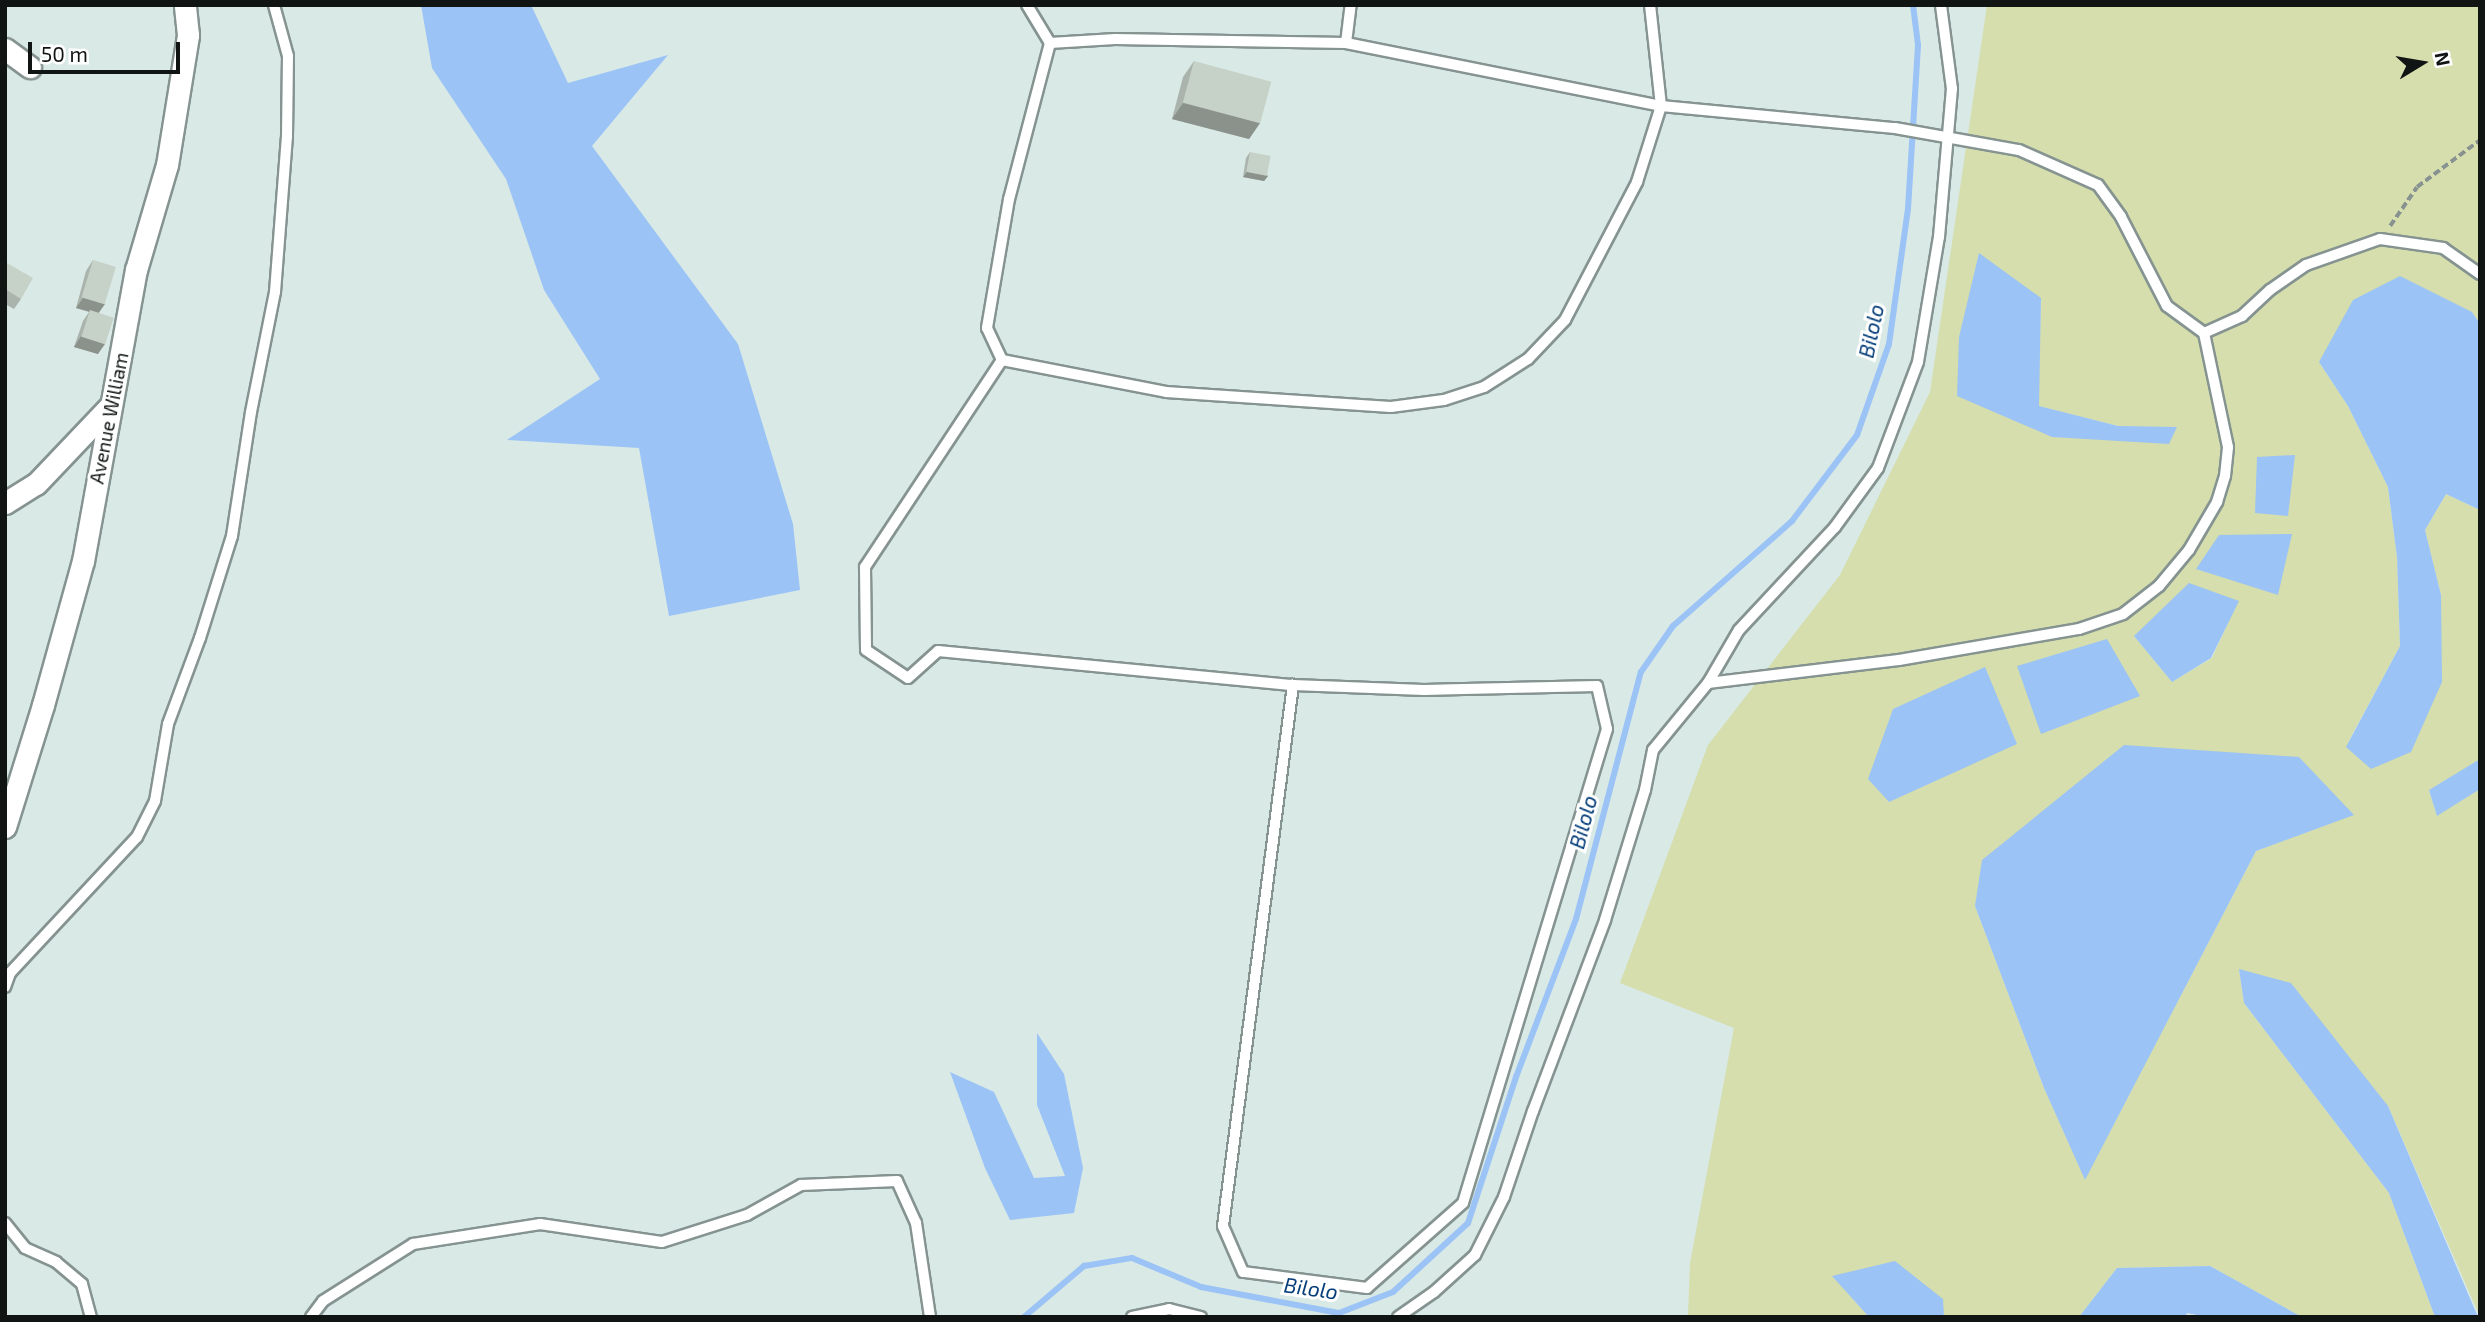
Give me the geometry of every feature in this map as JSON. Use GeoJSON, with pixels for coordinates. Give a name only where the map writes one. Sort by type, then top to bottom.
{"type":"FeatureCollection","features":[{"type":"Feature","properties":{"kind":"street","name":"Avenue William"},"geometry":{"type":"LineString","coordinates":[[5,827],[36,731],[83,561],[136,270],[167,165],[188,35],[186,5]]}},
{"type":"Feature","properties":{"kind":"street"},"geometry":{"type":"LineString","coordinates":[[5,49],[30,66]]}},
{"type":"Feature","properties":{"kind":"street"},"geometry":{"type":"LineString","coordinates":[[5,503],[36,484],[112,404]]}},
{"type":"Feature","properties":{"kind":"lane"},"geometry":{"type":"LineString","coordinates":[[5,988],[10,973],[96,884],[143,825],[155,801],[168,724],[200,638],[232,536],[251,412],[275,292],[287,137],[289,56],[274,5]]}},
{"type":"Feature","properties":{"kind":"lane"},"geometry":{"type":"LineString","coordinates":[[1002,360],[987,328],[1009,199],[1050,43],[1027,5]]}},
{"type":"Feature","properties":{"kind":"lane"},"geometry":{"type":"LineString","coordinates":[[1346,43],[1351,5]]}},
{"type":"Feature","properties":{"kind":"lane"},"geometry":{"type":"LineString","coordinates":[[1002,360],[1166,392],[1391,407],[1444,400],[1484,387],[1528,359],[1565,320],[1637,182],[1661,106],[1650,5]]}},
{"type":"Feature","properties":{"kind":"lane"},"geometry":{"type":"LineString","coordinates":[[1398,1317],[1434,1292],[1475,1255],[1504,1197],[1605,920],[1645,789],[1653,750],[1708,683],[1739,630],[1835,527],[1878,468],[1917,362],[1939,237],[1952,89],[1941,5]]}},
{"type":"Feature","properties":{"kind":"lane"},"geometry":{"type":"LineString","coordinates":[[1050,43],[1115,39],[1346,43],[1661,106],[1895,128],[2020,150],[2098,186],[2121,218],[2167,306],[2204,333],[2228,447],[2225,476],[2217,502],[2189,550],[2159,586],[2123,614],[2079,629],[1899,660],[1708,683]]}},
{"type":"Feature","properties":{"kind":"lane"},"geometry":{"type":"LineString","coordinates":[[2204,333],[2242,316],[2270,290],[2306,265],[2380,239],[2443,248],[2480,274]]}},
{"type":"Feature","properties":{"kind":"lane"},"geometry":{"type":"LineString","coordinates":[[1002,360],[865,567],[866,650],[908,678],[938,651],[1293,685],[1424,690],[1597,686],[1607,729],[1462,1203],[1367,1288],[1243,1272],[1223,1226],[1293,685]]}},
{"type":"Feature","properties":{"kind":"lane"},"geometry":{"type":"LineString","coordinates":[[312,1317],[323,1301],[413,1244],[540,1224],[662,1242],[747,1215],[801,1185],[897,1181],[916,1223],[930,1317]]}},
{"type":"Feature","properties":{"kind":"lane"},"geometry":{"type":"LineString","coordinates":[[5,1223],[25,1248],[56,1262],[82,1284],[91,1317]]}},
{"type":"Feature","properties":{"kind":"lane"},"geometry":{"type":"LineString","coordinates":[[1132,1317],[1169,1308],[1201,1317]]}},
{"type":"Feature","properties":{"kind":"path"},"geometry":{"type":"LineString","coordinates":[[2380,239],[2417,187],[2480,139]]}},
{"type":"Feature","properties":{"kind":"green space"},"geometry":{"type":"Polygon","coordinates":[[[1987,5],[2480,5],[2480,324],[2472,312],[2319,362],[2348,406],[2388,487],[2397,557],[2400,646],[2346,746],[2441,595],[2425,530],[2446,494],[2480,510],[2480,759],[2429,791],[2437,815],[2480,789],[2480,1317],[2388,1106],[2239,969],[2244,1003],[2389,1193],[2435,1317],[2302,1317],[2210,1266],[2117,1268],[2079,1317],[1944,1317],[1942,1299],[1833,1276],[1869,1317],[1688,1317],[1690,1263],[1734,1028],[1620,983],[1708,745],[1840,575],[1930,392],[1987,5]],[[2041,298],[1959,337],[2052,437],[2176,428],[2118,426],[2038,406],[2041,298]],[[2238,601],[2134,636],[2172,682],[2212,658],[2238,601]],[[2353,815],[1975,906],[2044,1088],[2085,1179],[2256,851],[2353,815]]]}},
{"type":"Feature","properties":{"kind":"water"},"geometry":{"type":"Polygon","coordinates":[[[421,5],[531,5],[568,83],[668,55],[592,146],[738,344],[793,524],[800,590],[669,616],[639,448],[507,440],[600,379],[544,290],[506,179],[432,68],[421,5]]]}},
{"type":"Feature","properties":{"kind":"water"},"geometry":{"type":"Polygon","coordinates":[[[1979,253],[2041,298],[2039,406],[2118,426],[2177,427],[2169,444],[2052,437],[1957,396],[1959,337],[1979,253]]]}},
{"type":"Feature","properties":{"kind":"water"},"geometry":{"type":"Polygon","coordinates":[[[2400,276],[2472,312],[2480,324],[2480,510],[2446,494],[2425,530],[2441,595],[2442,682],[2411,752],[2371,769],[2346,747],[2400,646],[2397,557],[2388,487],[2348,406],[2319,362],[2353,300],[2400,276]]]}},
{"type":"Feature","properties":{"kind":"water"},"geometry":{"type":"Polygon","coordinates":[[[2295,455],[2288,516],[2255,513],[2257,457],[2295,455]]]}},
{"type":"Feature","properties":{"kind":"water"},"geometry":{"type":"Polygon","coordinates":[[[2292,534],[2278,595],[2196,569],[2219,535],[2292,534]]]}},
{"type":"Feature","properties":{"kind":"water"},"geometry":{"type":"Polygon","coordinates":[[[2189,583],[2239,601],[2211,658],[2172,682],[2134,636],[2189,583]]]}},
{"type":"Feature","properties":{"kind":"water"},"geometry":{"type":"Polygon","coordinates":[[[2107,639],[2140,696],[2041,734],[2017,666],[2107,639]]]}},
{"type":"Feature","properties":{"kind":"water"},"geometry":{"type":"Polygon","coordinates":[[[1985,667],[2017,744],[1889,802],[1868,779],[1893,709],[1985,667]]]}},
{"type":"Feature","properties":{"kind":"water"},"geometry":{"type":"Polygon","coordinates":[[[2124,745],[2299,757],[2354,815],[2256,851],[2085,1180],[2044,1088],[1975,906],[1982,860],[2124,745]]]}},
{"type":"Feature","properties":{"kind":"water"},"geometry":{"type":"Polygon","coordinates":[[[2480,759],[2480,789],[2437,816],[2429,790],[2480,759]]]}},
{"type":"Feature","properties":{"kind":"water"},"geometry":{"type":"Polygon","coordinates":[[[2239,969],[2291,983],[2388,1106],[2478,1317],[2435,1317],[2389,1193],[2244,1003],[2239,969]]]}},
{"type":"Feature","properties":{"kind":"water"},"geometry":{"type":"Polygon","coordinates":[[[1037,1033],[1064,1074],[1083,1168],[1074,1213],[1010,1220],[985,1168],[950,1072],[994,1092],[1034,1178],[1065,1176],[1037,1105],[1037,1033]]]}},
{"type":"Feature","properties":{"kind":"water"},"geometry":{"type":"Polygon","coordinates":[[[1895,1261],[1943,1299],[1944,1317],[1869,1317],[1832,1276],[1895,1261]]]}},
{"type":"Feature","properties":{"kind":"water"},"geometry":{"type":"Polygon","coordinates":[[[2210,1266],[2302,1317],[2207,1317],[2187,1313],[2185,1317],[2079,1317],[2117,1268],[2210,1266]]]}},
{"type":"Feature","properties":{"kind":"building"},"geometry":{"type":"Polygon","coordinates":[[[1194,61],[1271,82],[1260,123],[1183,103],[1194,61]]]}},
{"type":"Feature","properties":{"kind":"building"},"geometry":{"type":"Polygon","coordinates":[[[1250,152],[1271,156],[1267,176],[1246,172],[1250,152]]]}},
{"type":"Feature","properties":{"kind":"building"},"geometry":{"type":"Polygon","coordinates":[[[93,260],[116,267],[105,304],[82,297],[93,260]]]}},
{"type":"Feature","properties":{"kind":"building"},"geometry":{"type":"Polygon","coordinates":[[[5,262],[33,278],[21,299],[5,289],[5,262]]]}},
{"type":"Feature","properties":{"kind":"building"},"geometry":{"type":"Polygon","coordinates":[[[90,310],[114,318],[105,344],[81,337],[90,310]]]}},
{"type":"Feature","properties":{"kind":"waterway","name":"Bilolo"},"geometry":{"type":"LineString","coordinates":[[1024,1317],[1084,1266],[1132,1258],[1201,1287],[1339,1313],[1393,1292],[1468,1223],[1516,1077],[1576,919],[1641,672],[1673,626],[1792,521],[1857,435],[1889,344],[1908,209],[1918,45],[1913,5]]}}]}
